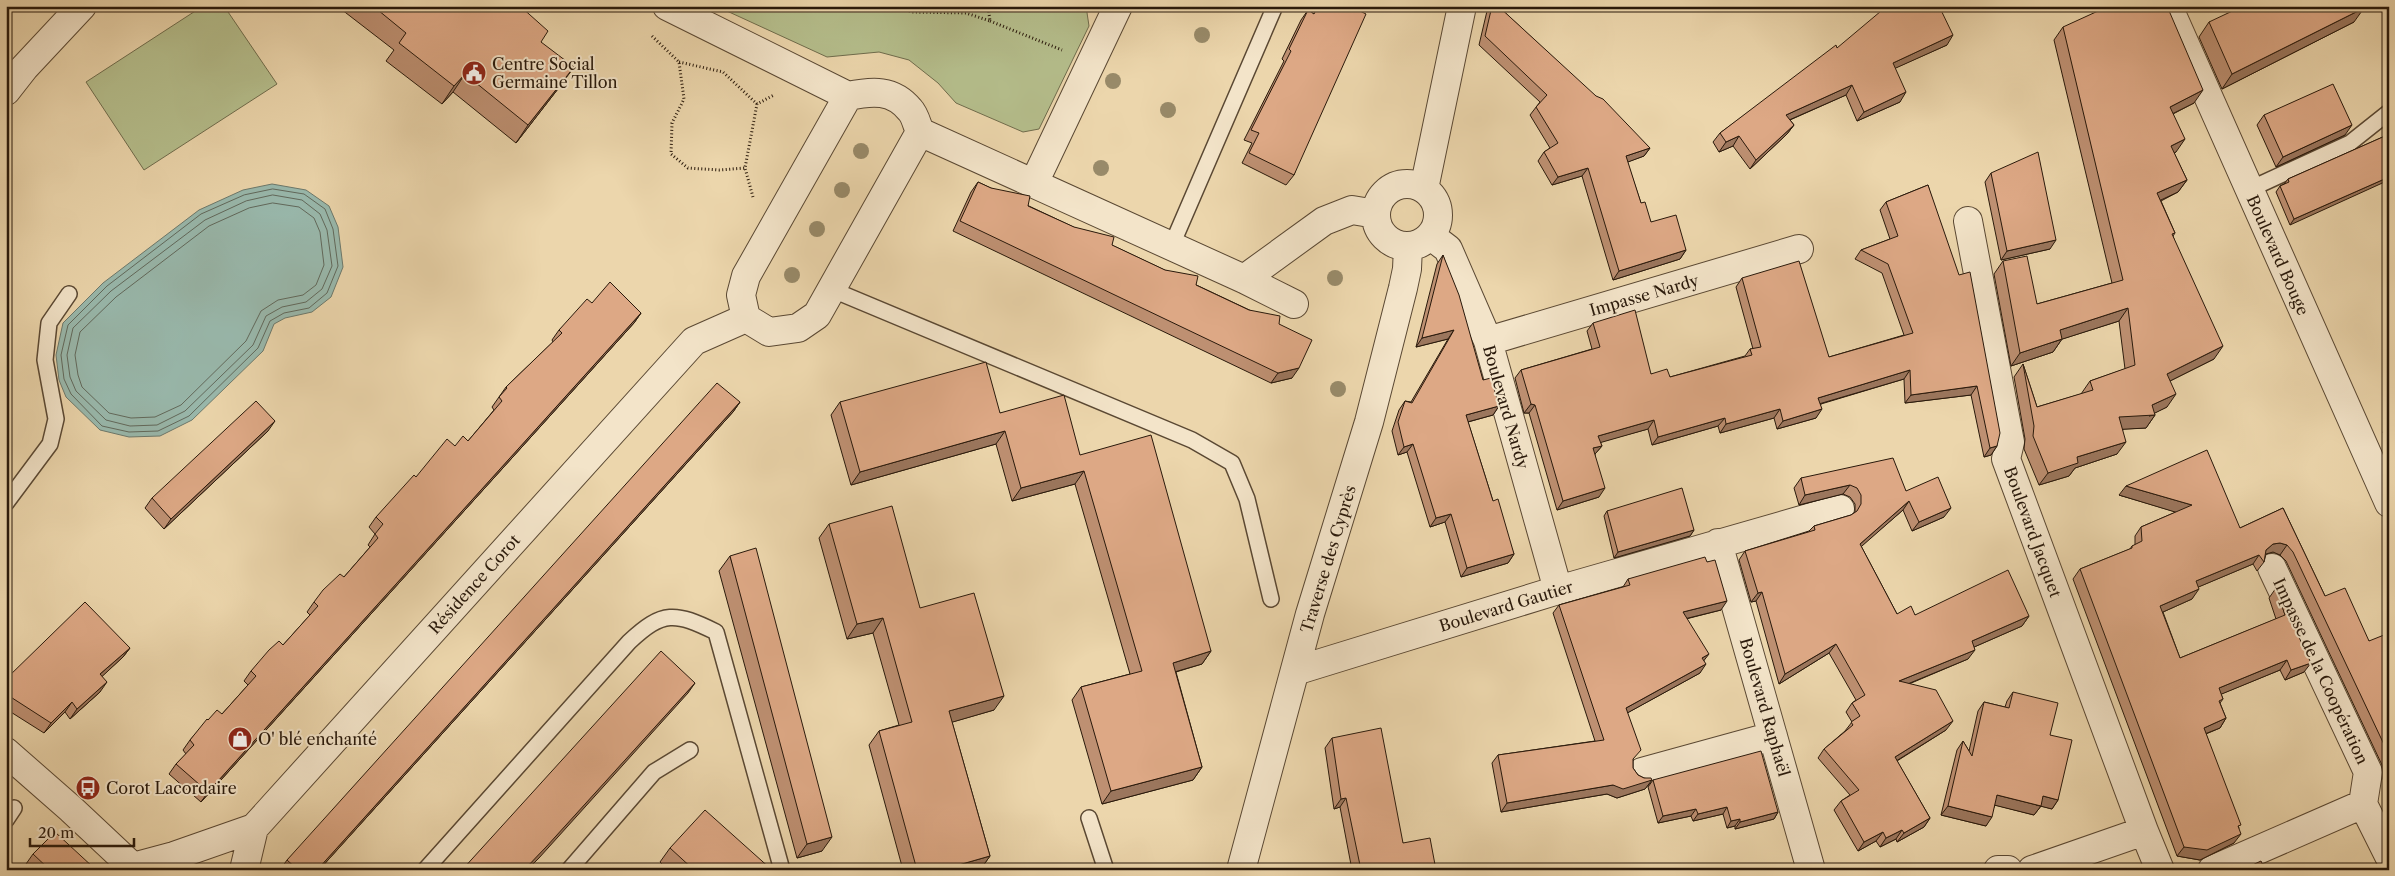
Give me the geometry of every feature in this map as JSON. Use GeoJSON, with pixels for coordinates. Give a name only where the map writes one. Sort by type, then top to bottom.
{"type":"FeatureCollection","features":[{"type":"Feature","properties":{"kind":"street"},"geometry":{"type":"LineString","coordinates":[[6,91],[24,68],[82,6]]}},
{"type":"Feature","properties":{"kind":"street"},"geometry":{"type":"LineString","coordinates":[[667,6],[848,96],[871,91],[894,97],[911,111],[920,132],[1244,279],[1294,304]]}},
{"type":"Feature","properties":{"kind":"street"},"geometry":{"type":"LineString","coordinates":[[1034,183],[1118,6]]}},
{"type":"Feature","properties":{"kind":"street"},"geometry":{"type":"LineString","coordinates":[[1424,189],[1462,6]]}},
{"type":"Feature","properties":{"kind":"street","name":"Boulevard Bouge"},"geometry":{"type":"LineString","coordinates":[[2168,6],[2248,190],[2389,503]]}},
{"type":"Feature","properties":{"kind":"street"},"geometry":{"type":"LineString","coordinates":[[848,96],[746,276],[741,295],[746,318],[769,332],[798,328],[817,315],[833,290],[920,132]]}},
{"type":"Feature","properties":{"kind":"street"},"geometry":{"type":"LineString","coordinates":[[1415,185],[1424,189],[1432,196],[1439,217],[1419,241],[1396,244],[1385,237],[1378,226],[1376,214],[1379,203],[1385,193],[1395,187],[1415,185]]}},
{"type":"Feature","properties":{"kind":"street"},"geometry":{"type":"LineString","coordinates":[[1244,279],[1324,221],[1352,210],[1376,214]]}},
{"type":"Feature","properties":{"kind":"street","name":"Boulevard Jacquet"},"geometry":{"type":"LineString","coordinates":[[1968,221],[2010,442],[2006,459],[2160,870]]}},
{"type":"Feature","properties":{"kind":"street","name":"Boulevard Nardy"},"geometry":{"type":"LineString","coordinates":[[1419,241],[1448,249],[1488,341],[1558,590]]}},
{"type":"Feature","properties":{"kind":"street","name":"Traverse des Cyprès"},"geometry":{"type":"LineString","coordinates":[[1241,870],[1310,614],[1369,422],[1404,288],[1407,269],[1419,241]]}},
{"type":"Feature","properties":{"kind":"street","name":"Impasse Nardy"},"geometry":{"type":"LineString","coordinates":[[1488,341],[1799,249]]}},
{"type":"Feature","properties":{"kind":"street","name":"Résidence Corot"},"geometry":{"type":"LineString","coordinates":[[135,868],[254,828],[694,341],[746,318]]}},
{"type":"Feature","properties":{"kind":"street","name":"Boulevard Gautier"},"geometry":{"type":"LineString","coordinates":[[1295,671],[1558,590],[1840,509]]}},
{"type":"Feature","properties":{"kind":"street","name":"Boulevard Raphaël"},"geometry":{"type":"LineString","coordinates":[[1718,543],[1811,870]]}},
{"type":"Feature","properties":{"kind":"street","name":"Impasse de la Coopération"},"geometry":{"type":"LineString","coordinates":[[2272,568],[2368,772],[2363,804]]}},
{"type":"Feature","properties":{"kind":"street"},"geometry":{"type":"LineString","coordinates":[[1642,772],[1773,736]]}},
{"type":"Feature","properties":{"kind":"street"},"geometry":{"type":"LineString","coordinates":[[6,752],[135,868]]}},
{"type":"Feature","properties":{"kind":"street"},"geometry":{"type":"LineString","coordinates":[[2212,870],[2363,804],[2389,856]]}},
{"type":"Feature","properties":{"kind":"street","name":"Résidence Corot"},"geometry":{"type":"LineString","coordinates":[[244,870],[254,828]]}},
{"type":"Feature","properties":{"kind":"street"},"geometry":{"type":"LineString","coordinates":[[2032,870],[2144,831]]}},
{"type":"Feature","properties":{"kind":"street"},"geometry":{"type":"LineString","coordinates":[[1998,870],[2008,870]]}},
{"type":"Feature","properties":{"kind":"lane"},"geometry":{"type":"LineString","coordinates":[[1170,247],[1275,6]]}},
{"type":"Feature","properties":{"kind":"lane"},"geometry":{"type":"LineString","coordinates":[[2248,190],[2350,143],[2389,112]]}},
{"type":"Feature","properties":{"kind":"lane"},"geometry":{"type":"LineString","coordinates":[[833,290],[1192,440],[1232,464],[1247,499],[1271,599]]}},
{"type":"Feature","properties":{"kind":"lane"},"geometry":{"type":"LineString","coordinates":[[6,503],[50,444],[56,419],[45,360],[49,323],[69,294]]}},
{"type":"Feature","properties":{"kind":"lane"},"geometry":{"type":"LineString","coordinates":[[425,870],[629,642],[648,625],[673,616],[697,623],[716,632],[782,870]]}},
{"type":"Feature","properties":{"kind":"lane"},"geometry":{"type":"LineString","coordinates":[[575,868],[654,772],[690,750]]}},
{"type":"Feature","properties":{"kind":"lane"},"geometry":{"type":"LineString","coordinates":[[1089,818],[1106,870]]}},
{"type":"Feature","properties":{"kind":"path"},"geometry":{"type":"LineString","coordinates":[[896,6],[912,12],[966,13],[1058,49]]}},
{"type":"Feature","properties":{"kind":"path"},"geometry":{"type":"LineString","coordinates":[[988,6],[990,21]]}},
{"type":"Feature","properties":{"kind":"path"},"geometry":{"type":"LineString","coordinates":[[648,32],[679,62],[723,72],[757,104]]}},
{"type":"Feature","properties":{"kind":"path"},"geometry":{"type":"LineString","coordinates":[[679,62],[684,99],[672,124],[671,154],[688,168],[718,170],[745,168]]}},
{"type":"Feature","properties":{"kind":"path"},"geometry":{"type":"LineString","coordinates":[[755,206],[745,168],[757,104],[787,87],[794,70]]}},
{"type":"Feature","properties":{"kind":"green space"},"geometry":{"type":"Polygon","coordinates":[[[203,6],[224,6],[277,84],[144,170],[86,82],[203,6]]]}},
{"type":"Feature","properties":{"kind":"green space"},"geometry":{"type":"Polygon","coordinates":[[[716,6],[1086,6],[1089,26],[1039,129],[1023,132],[956,103],[938,83],[909,60],[879,52],[827,57],[716,6]]]}},
{"type":"Feature","properties":{"kind":"water"},"geometry":{"type":"Polygon","coordinates":[[[272,184],[306,190],[329,206],[338,227],[343,267],[331,297],[312,312],[285,318],[274,324],[263,351],[192,420],[160,436],[129,437],[100,430],[66,397],[59,380],[56,355],[63,323],[103,283],[199,210],[243,190],[272,184]]]}},
{"type":"Feature","properties":{"kind":"building","name":"Centre Social Germaine Tillon"},"geometry":{"type":"Polygon","coordinates":[[[373,6],[520,6],[548,31],[541,42],[574,67],[528,125],[465,74],[454,86],[399,43],[406,33],[373,6]]]}},
{"type":"Feature","properties":{"kind":"building"},"geometry":{"type":"Polygon","coordinates":[[[1318,6],[1350,6],[1366,14],[1294,175],[1249,153],[1259,133],[1251,130],[1291,51],[1289,49],[1308,10],[1314,14],[1318,6]]]}},
{"type":"Feature","properties":{"kind":"building"},"geometry":{"type":"Polygon","coordinates":[[[1492,6],[1498,6],[1596,96],[1603,99],[1650,148],[1626,156],[1641,203],[1645,202],[1651,222],[1676,215],[1686,250],[1619,271],[1588,168],[1558,177],[1544,152],[1558,143],[1536,107],[1547,95],[1485,36],[1492,6]]]}},
{"type":"Feature","properties":{"kind":"building"},"geometry":{"type":"Polygon","coordinates":[[[1887,6],[1939,6],[1953,35],[1893,63],[1906,92],[1864,112],[1852,85],[1786,115],[1794,125],[1756,160],[1739,136],[1726,142],[1720,133],[1836,45],[1837,48],[1887,6]]]}},
{"type":"Feature","properties":{"kind":"building"},"geometry":{"type":"Polygon","coordinates":[[[2109,6],[2167,6],[2203,90],[2170,107],[2185,139],[2171,146],[2187,180],[2157,193],[2175,233],[2172,234],[2223,346],[2167,374],[2176,394],[2152,405],[2155,415],[2119,417],[2126,442],[2077,457],[2078,463],[2048,473],[2033,436],[2034,426],[2023,364],[2037,407],[2093,390],[2090,381],[2135,365],[2128,308],[2060,330],[2062,339],[2020,353],[2003,261],[2027,256],[2037,304],[2123,280],[2063,27],[2109,6]]]}},
{"type":"Feature","properties":{"kind":"building"},"geometry":{"type":"Polygon","coordinates":[[[2243,6],[2364,6],[2364,8],[2232,74],[2209,22],[2243,6]]]}},
{"type":"Feature","properties":{"kind":"building"},"geometry":{"type":"Polygon","coordinates":[[[2333,84],[2352,125],[2283,157],[2264,115],[2333,84]]]}},
{"type":"Feature","properties":{"kind":"building"},"geometry":{"type":"Polygon","coordinates":[[[2385,136],[2389,143],[2389,177],[2294,219],[2280,186],[2289,182],[2288,179],[2385,136]]]}},
{"type":"Feature","properties":{"kind":"building"},"geometry":{"type":"Polygon","coordinates":[[[2038,152],[2056,240],[2007,251],[1991,173],[2038,152]]]}},
{"type":"Feature","properties":{"kind":"building"},"geometry":{"type":"Polygon","coordinates":[[[978,182],[991,188],[1030,196],[1028,206],[1074,227],[1114,237],[1112,245],[1165,270],[1198,276],[1196,285],[1249,310],[1280,316],[1279,324],[1312,340],[1299,368],[1278,373],[960,221],[978,182]]]}},
{"type":"Feature","properties":{"kind":"building"},"geometry":{"type":"Polygon","coordinates":[[[1928,185],[1959,275],[1970,272],[2000,433],[1997,446],[1990,448],[1977,386],[1911,395],[1910,370],[1818,398],[1822,409],[1783,421],[1780,409],[1726,424],[1725,418],[1658,437],[1654,420],[1598,436],[1602,446],[1593,448],[1605,488],[1563,501],[1535,405],[1531,404],[1521,370],[1600,347],[1593,323],[1635,310],[1651,374],[1667,369],[1670,377],[1752,355],[1750,349],[1761,347],[1742,278],[1799,261],[1829,357],[1913,333],[1888,264],[1861,250],[1898,236],[1886,202],[1928,185]]]}},
{"type":"Feature","properties":{"kind":"building"},"geometry":{"type":"Polygon","coordinates":[[[1443,255],[1459,295],[1483,380],[1491,378],[1499,406],[1466,415],[1493,501],[1498,499],[1514,554],[1467,568],[1451,514],[1436,518],[1413,444],[1404,447],[1398,422],[1405,401],[1412,403],[1454,330],[1422,338],[1443,255]]]}},
{"type":"Feature","properties":{"kind":"building"},"geometry":{"type":"Polygon","coordinates":[[[610,282],[641,313],[208,792],[176,764],[194,745],[190,740],[217,710],[222,714],[256,676],[251,671],[269,650],[279,641],[283,645],[318,606],[314,602],[323,590],[340,574],[344,577],[378,538],[375,534],[383,524],[376,517],[414,475],[416,477],[447,439],[455,446],[463,436],[468,441],[502,401],[499,397],[506,387],[562,333],[559,330],[587,299],[592,303],[610,282]]]}},
{"type":"Feature","properties":{"kind":"building"},"geometry":{"type":"Polygon","coordinates":[[[986,362],[1000,413],[1064,395],[1080,455],[1151,435],[1211,651],[1173,663],[1202,767],[1111,791],[1081,687],[1142,671],[1084,471],[1021,488],[1005,431],[860,472],[840,402],[986,362]]]}},
{"type":"Feature","properties":{"kind":"building"},"geometry":{"type":"Polygon","coordinates":[[[717,383],[740,402],[317,870],[298,870],[287,860],[717,383]]]}},
{"type":"Feature","properties":{"kind":"building"},"geometry":{"type":"Polygon","coordinates":[[[256,401],[275,421],[171,519],[152,498],[256,401]]]}},
{"type":"Feature","properties":{"kind":"building"},"geometry":{"type":"Polygon","coordinates":[[[2207,450],[2240,528],[2283,508],[2325,596],[2345,588],[2369,641],[2384,635],[2389,645],[2389,755],[2293,552],[2287,545],[2273,544],[2266,550],[2264,562],[2259,555],[2196,581],[2199,589],[2160,606],[2180,658],[2285,615],[2276,588],[2311,663],[2291,670],[2287,660],[2219,688],[2223,699],[2219,701],[2226,718],[2204,728],[2241,825],[2238,826],[2241,834],[2207,850],[2184,847],[2080,569],[2132,548],[2132,546],[2142,541],[2141,527],[2192,505],[2126,486],[2207,450]]]}},
{"type":"Feature","properties":{"kind":"building"},"geometry":{"type":"Polygon","coordinates":[[[1893,458],[1906,491],[1938,477],[1951,508],[1919,522],[1909,501],[1860,544],[1897,614],[1911,606],[1915,615],[2008,570],[2029,616],[1972,641],[1975,650],[1899,681],[1936,690],[1953,721],[1895,757],[1930,818],[1904,833],[1902,830],[1886,838],[1883,832],[1864,842],[1841,801],[1859,790],[1824,749],[1853,725],[1851,722],[1860,716],[1852,703],[1865,695],[1836,644],[1785,674],[1762,592],[1758,593],[1745,551],[1815,530],[1814,526],[1851,515],[1857,511],[1861,504],[1861,495],[1857,488],[1850,485],[1805,495],[1801,478],[1893,458]]]}},
{"type":"Feature","properties":{"kind":"building"},"geometry":{"type":"Polygon","coordinates":[[[1682,488],[1694,530],[1618,552],[1607,511],[1682,488]]]}},
{"type":"Feature","properties":{"kind":"building"},"geometry":{"type":"Polygon","coordinates":[[[892,506],[920,608],[974,593],[1004,696],[949,711],[990,856],[941,870],[917,870],[879,731],[912,722],[883,618],[857,624],[829,524],[892,506]]]}},
{"type":"Feature","properties":{"kind":"building"},"geometry":{"type":"Polygon","coordinates":[[[756,548],[832,837],[807,844],[730,556],[756,548]]]}},
{"type":"Feature","properties":{"kind":"building"},"geometry":{"type":"Polygon","coordinates":[[[1705,557],[1707,562],[1715,560],[1727,601],[1683,612],[1709,654],[1702,658],[1706,664],[1626,708],[1641,750],[1633,759],[1633,768],[1638,775],[1644,778],[1651,778],[1652,780],[1623,789],[1613,785],[1507,803],[1498,755],[1604,740],[1559,605],[1630,585],[1628,579],[1705,557]]]}},
{"type":"Feature","properties":{"kind":"building"},"geometry":{"type":"Polygon","coordinates":[[[85,602],[130,648],[100,674],[107,682],[77,709],[72,702],[51,723],[6,694],[6,679],[85,602]]]}},
{"type":"Feature","properties":{"kind":"building"},"geometry":{"type":"Polygon","coordinates":[[[661,651],[695,683],[546,847],[524,870],[462,870],[661,651]]]}},
{"type":"Feature","properties":{"kind":"building"},"geometry":{"type":"Polygon","coordinates":[[[2013,692],[2058,703],[2050,735],[2072,740],[2058,800],[2043,796],[2041,806],[1997,795],[1992,817],[1948,806],[1963,741],[1972,756],[1984,702],[2009,708],[2013,692]]]}},
{"type":"Feature","properties":{"kind":"building"},"geometry":{"type":"Polygon","coordinates":[[[1381,728],[1403,843],[1430,838],[1436,870],[1361,870],[1346,798],[1341,799],[1332,738],[1381,728]]]}},
{"type":"Feature","properties":{"kind":"building"},"geometry":{"type":"Polygon","coordinates":[[[1761,751],[1778,812],[1740,822],[1740,819],[1731,821],[1727,807],[1698,814],[1696,809],[1663,816],[1653,780],[1761,751]]]}},
{"type":"Feature","properties":{"kind":"building"},"geometry":{"type":"Polygon","coordinates":[[[705,810],[772,870],[694,870],[670,848],[705,810]]]}},
{"type":"Feature","properties":{"kind":"building"},"geometry":{"type":"Polygon","coordinates":[[[55,832],[95,870],[50,870],[33,854],[55,832]]]}},
{"type":"Feature","properties":{"kind":"building"},"geometry":{"type":"Polygon","coordinates":[[[2261,861],[2265,870],[2242,870],[2261,861]]]}},
{"type":"Feature","properties":{"kind":"place","name":"Centre Social Germaine Tillon"},"geometry":{"type":"Point","coordinates":[474,73]}},
{"type":"Feature","properties":{"kind":"place","name":"O' blé enchanté"},"geometry":{"type":"Point","coordinates":[240,739]}},
{"type":"Feature","properties":{"kind":"place","name":"Corot Lacordaire"},"geometry":{"type":"Point","coordinates":[88,788]}}]}
